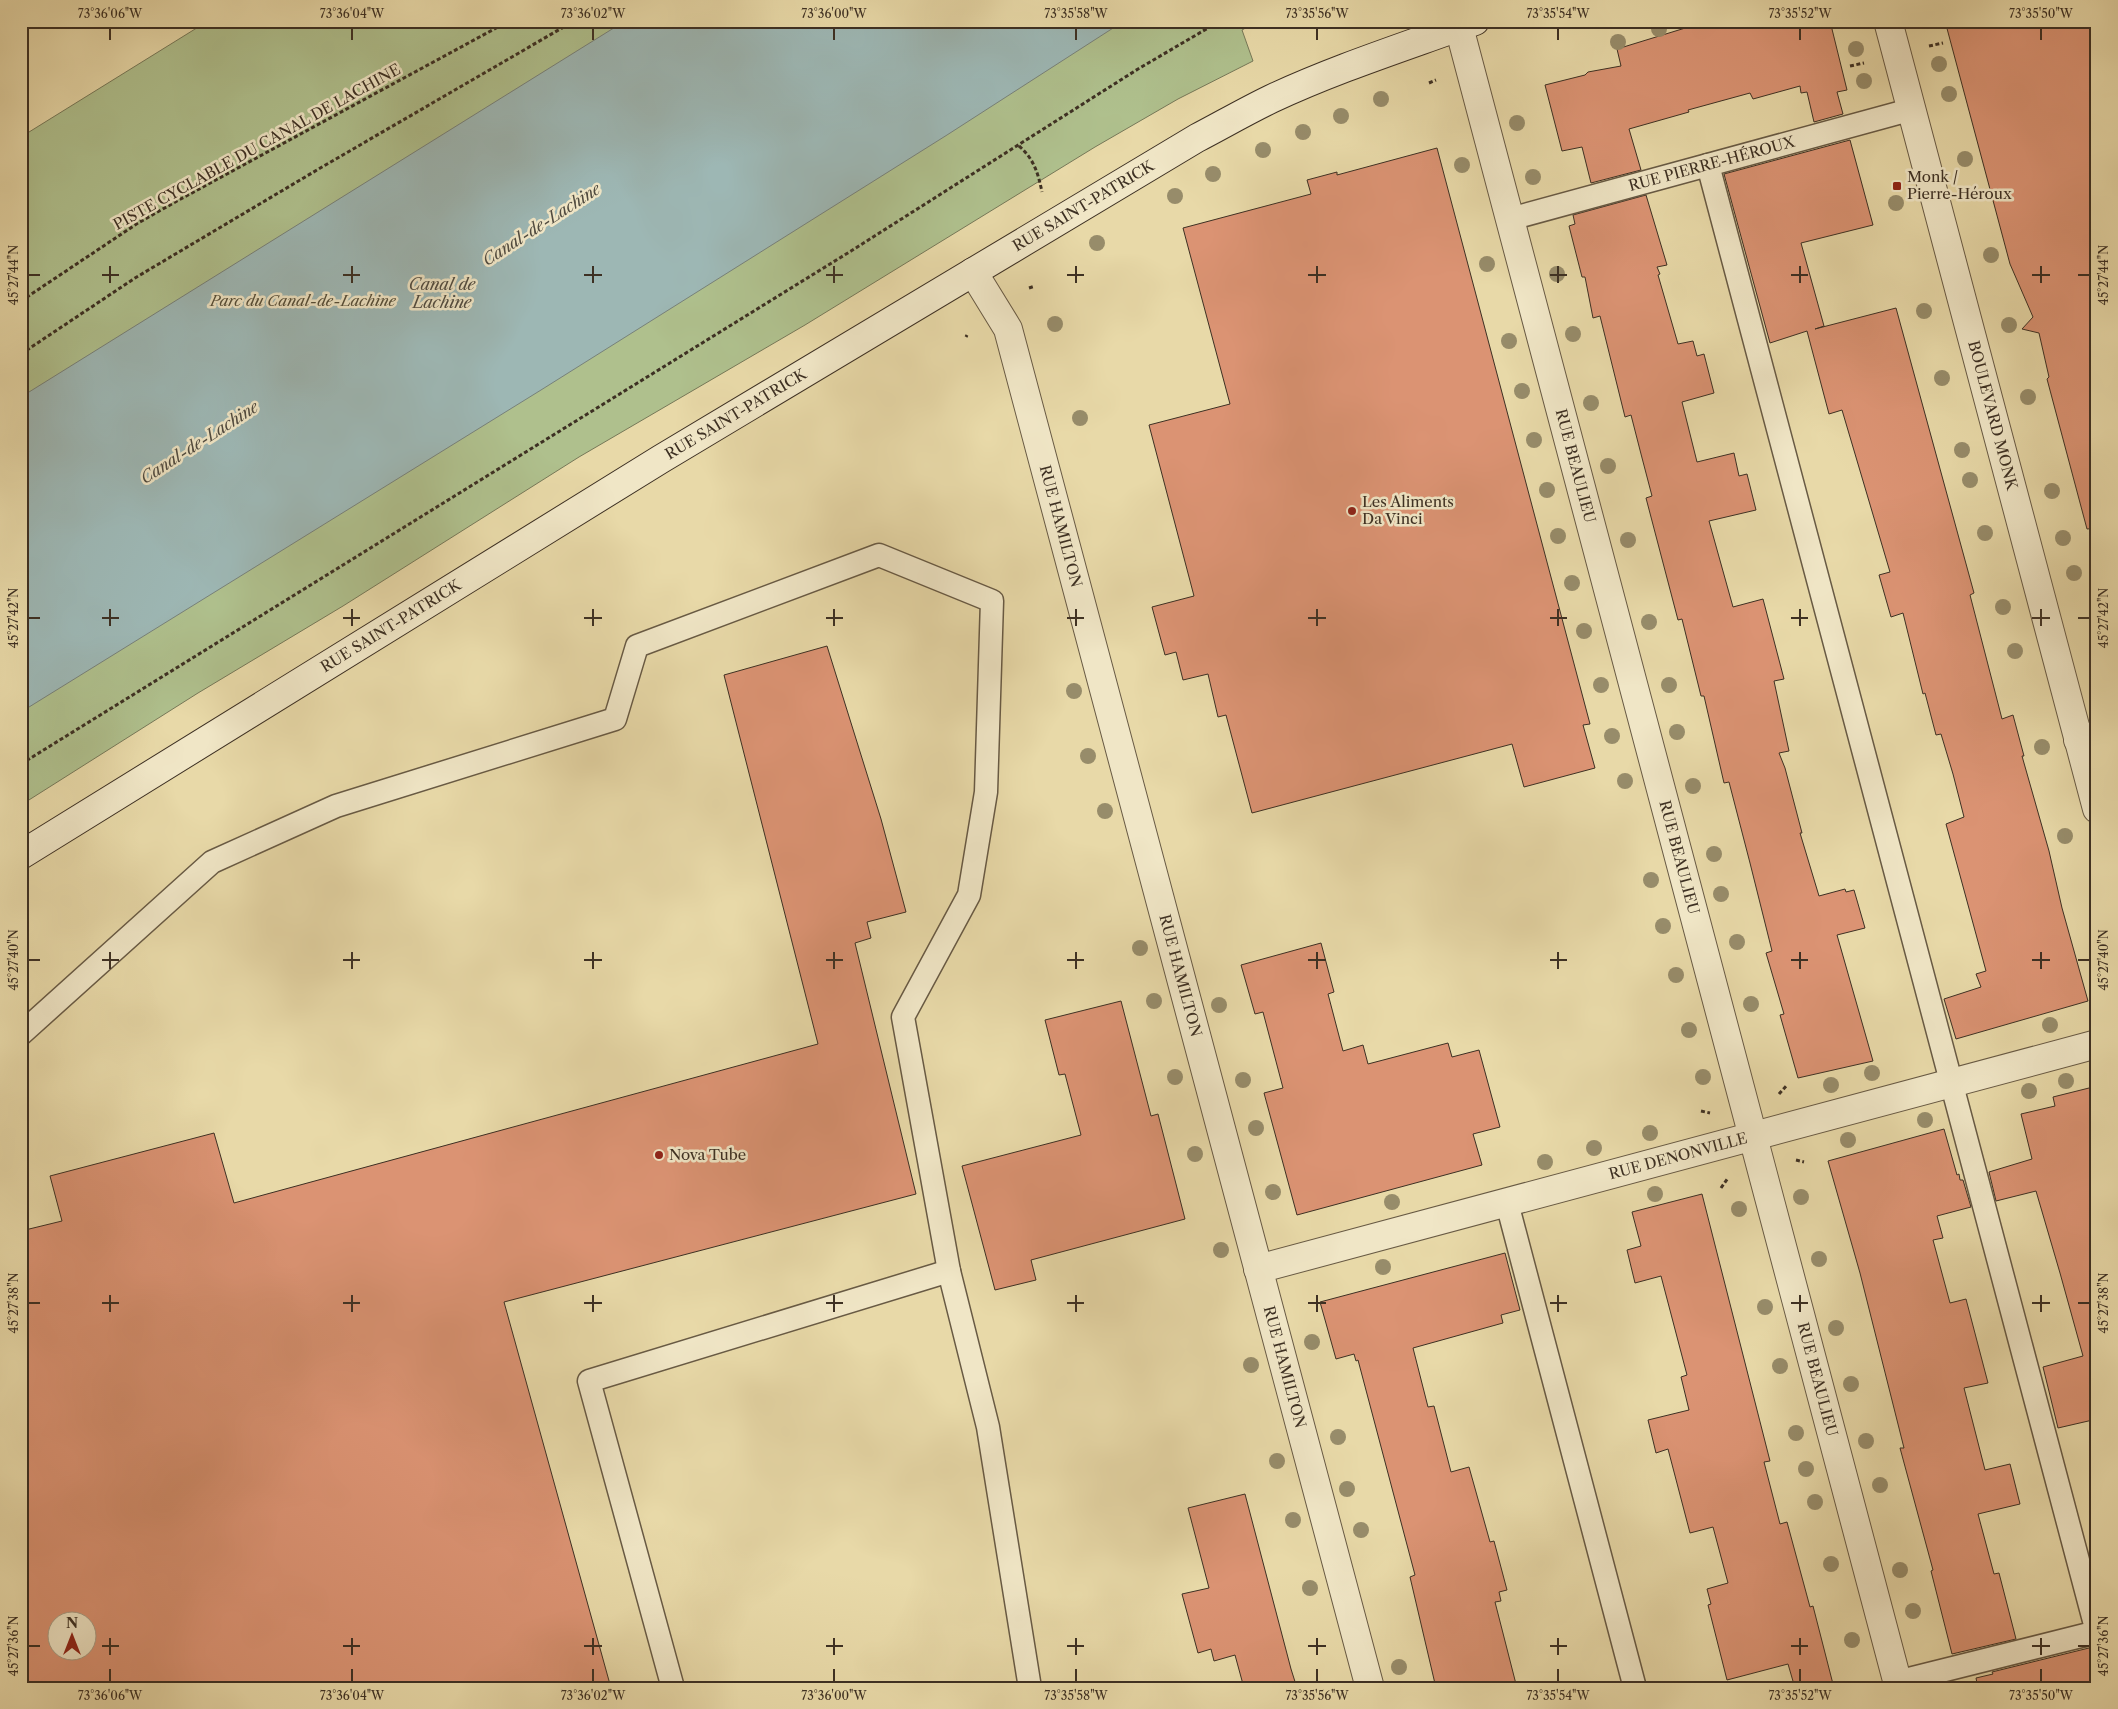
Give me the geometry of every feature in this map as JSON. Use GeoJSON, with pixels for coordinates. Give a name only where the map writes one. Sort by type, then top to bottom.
{"type":"FeatureCollection","features":[{"type":"Feature","properties":{"kind":"street","name":"BOULEVARD MONK"},"geometry":{"type":"LineString","coordinates":[[1888,21],[2088,738],[2097,808]]}},
{"type":"Feature","properties":{"kind":"street","name":"RUE BEAULIEU"},"geometry":{"type":"LineString","coordinates":[[1467,24],[1510,219],[1898,1685]]}},
{"type":"Feature","properties":{"kind":"street","name":"RUE SAINT-PATRICK"},"geometry":{"type":"LineString","coordinates":[[21,855],[477,571],[1197,138],[1271,99],[1396,49],[1467,24]]}},
{"type":"Feature","properties":{"kind":"street","name":"RUE HAMILTON"},"geometry":{"type":"LineString","coordinates":[[972,272],[1008,329],[1370,1688]]}},
{"type":"Feature","properties":{"kind":"street","name":"RUE DENONVILLE"},"geometry":{"type":"LineString","coordinates":[[1258,1269],[2097,1044]]}},
{"type":"Feature","properties":{"kind":"lane","name":"RUE PIERRE-HÉROUX"},"geometry":{"type":"LineString","coordinates":[[1510,219],[1912,109]]}},
{"type":"Feature","properties":{"kind":"lane"},"geometry":{"type":"LineString","coordinates":[[1708,165],[2097,1632],[1898,1685]]}},
{"type":"Feature","properties":{"kind":"lane"},"geometry":{"type":"LineString","coordinates":[[21,1034],[212,862],[336,806],[615,719],[637,646],[879,555],[992,601],[986,792],[970,895],[903,1017],[950,1271],[988,1427],[1030,1688]]}},
{"type":"Feature","properties":{"kind":"lane"},"geometry":{"type":"LineString","coordinates":[[1507,1202],[1635,1688]]}},
{"type":"Feature","properties":{"kind":"lane"},"geometry":{"type":"LineString","coordinates":[[673,1688],[589,1381],[950,1271]]}},
{"type":"Feature","properties":{"kind":"path","name":"PISTE CYCLABLE DU CANAL DE LACHINE"},"geometry":{"type":"LineString","coordinates":[[21,302],[124,232],[177,201],[509,21]]}},
{"type":"Feature","properties":{"kind":"path"},"geometry":{"type":"LineString","coordinates":[[21,354],[152,268],[574,21]]}},
{"type":"Feature","properties":{"kind":"path"},"geometry":{"type":"LineString","coordinates":[[21,764],[1019,146],[1138,69],[1220,21]]}},
{"type":"Feature","properties":{"kind":"path"},"geometry":{"type":"LineString","coordinates":[[1921,48],[1943,43]]}},
{"type":"Feature","properties":{"kind":"path"},"geometry":{"type":"LineString","coordinates":[[1850,66],[1865,62]]}},
{"type":"Feature","properties":{"kind":"path"},"geometry":{"type":"LineString","coordinates":[[1429,83],[1436,80]]}},
{"type":"Feature","properties":{"kind":"path"},"geometry":{"type":"LineString","coordinates":[[1019,146],[1026,152],[1036,167],[1040,185]]}},
{"type":"Feature","properties":{"kind":"path"},"geometry":{"type":"LineString","coordinates":[[1028,288],[1035,286]]}},
{"type":"Feature","properties":{"kind":"path"},"geometry":{"type":"LineString","coordinates":[[1775,1098],[1787,1085]]}},
{"type":"Feature","properties":{"kind":"green space","name":"Parc du Canal-de-Lachine"},"geometry":{"type":"Polygon","coordinates":[[[208,21],[1258,21],[1242,30],[1253,61],[1178,99],[1095,147],[805,325],[579,457],[343,606],[198,693],[21,805],[21,137],[208,21]]]}},
{"type":"Feature","properties":{"kind":"water","name":"Canal de Lachine"},"geometry":{"type":"Polygon","coordinates":[[[625,21],[1124,21],[947,135],[541,390],[21,712],[21,397],[625,21]]]}},
{"type":"Feature","properties":{"kind":"building"},"geometry":{"type":"Polygon","coordinates":[[[1708,21],[1830,21],[1847,90],[1837,92],[1843,114],[1814,122],[1807,92],[1801,93],[1800,86],[1753,99],[1750,93],[1629,129],[1641,170],[1591,183],[1582,147],[1562,151],[1545,85],[1585,75],[1588,72],[1621,66],[1617,49],[1708,21]]]}},
{"type":"Feature","properties":{"kind":"building"},"geometry":{"type":"Polygon","coordinates":[[[1945,21],[2097,21],[2097,528],[2087,529],[2047,379],[2049,377],[2039,333],[2022,329],[2033,317],[2010,264],[1945,21]]]}},
{"type":"Feature","properties":{"kind":"building"},"geometry":{"type":"Polygon","coordinates":[[[1850,140],[1873,225],[1801,243],[1824,326],[1815,329],[1896,308],[1974,593],[1970,595],[2002,719],[2013,715],[2024,756],[2022,756],[2088,1001],[1956,1039],[1944,999],[1981,987],[1976,974],[1986,971],[1946,824],[1964,817],[1953,774],[1941,734],[1936,735],[1925,693],[1923,694],[1903,613],[1891,617],[1879,575],[1890,572],[1842,410],[1829,414],[1807,331],[1770,343],[1724,174],[1850,140]]]}},
{"type":"Feature","properties":{"kind":"building","name":"Les Aliments Da Vinci"},"geometry":{"type":"Polygon","coordinates":[[[1437,148],[1590,724],[1583,725],[1595,768],[1524,787],[1512,744],[1252,813],[1226,715],[1218,717],[1208,674],[1183,680],[1176,652],[1165,655],[1152,607],[1194,596],[1149,425],[1230,404],[1183,228],[1311,194],[1307,180],[1337,172],[1337,175],[1437,148]]]}},
{"type":"Feature","properties":{"kind":"building"},"geometry":{"type":"Polygon","coordinates":[[[1646,195],[1667,265],[1657,267],[1660,274],[1658,275],[1678,344],[1693,341],[1697,356],[1704,354],[1714,393],[1682,402],[1697,462],[1734,453],[1739,476],[1747,474],[1756,510],[1709,521],[1733,607],[1763,599],[1784,679],[1774,681],[1789,751],[1779,753],[1785,768],[1802,833],[1800,833],[1819,896],[1845,889],[1846,892],[1854,890],[1865,928],[1837,935],[1873,1061],[1798,1078],[1780,1015],[1784,1014],[1766,953],[1772,951],[1750,863],[1729,782],[1724,783],[1704,696],[1701,696],[1682,619],[1678,620],[1646,498],[1652,496],[1631,415],[1625,417],[1600,316],[1593,318],[1585,277],[1582,277],[1569,226],[1575,224],[1573,215],[1646,195]]]}},
{"type":"Feature","properties":{"kind":"building","name":"Nova Tube"},"geometry":{"type":"Polygon","coordinates":[[[827,646],[881,819],[906,912],[867,922],[871,938],[855,943],[916,1194],[504,1302],[611,1688],[21,1688],[21,1231],[62,1221],[50,1176],[214,1133],[234,1203],[818,1044],[724,675],[827,646]]]}},
{"type":"Feature","properties":{"kind":"building"},"geometry":{"type":"Polygon","coordinates":[[[1321,943],[1334,992],[1328,994],[1343,1051],[1363,1045],[1368,1064],[1448,1043],[1452,1057],[1479,1050],[1500,1127],[1473,1134],[1482,1165],[1297,1215],[1264,1093],[1283,1088],[1263,1012],[1255,1014],[1241,965],[1321,943]]]}},
{"type":"Feature","properties":{"kind":"building"},"geometry":{"type":"Polygon","coordinates":[[[1121,1001],[1151,1116],[1158,1114],[1185,1219],[1031,1260],[1036,1280],[995,1290],[962,1166],[1081,1135],[1065,1074],[1059,1075],[1045,1020],[1121,1001]]]}},
{"type":"Feature","properties":{"kind":"building"},"geometry":{"type":"Polygon","coordinates":[[[2097,1086],[2097,1419],[2058,1428],[2043,1367],[2083,1356],[2036,1191],[1996,1201],[1989,1172],[2032,1159],[2021,1114],[2055,1106],[2053,1097],[2097,1086]]]}},
{"type":"Feature","properties":{"kind":"building"},"geometry":{"type":"Polygon","coordinates":[[[1944,1129],[1957,1175],[1959,1174],[1960,1180],[1963,1180],[1971,1207],[1937,1216],[1943,1238],[1933,1240],[1950,1303],[1966,1299],[1988,1383],[1964,1388],[1985,1470],[2010,1464],[2020,1504],[1978,1514],[1994,1574],[1999,1573],[2016,1639],[1952,1654],[1931,1571],[1933,1570],[1900,1448],[1904,1448],[1860,1273],[1828,1161],[1944,1129]]]}},
{"type":"Feature","properties":{"kind":"building"},"geometry":{"type":"Polygon","coordinates":[[[1702,1194],[1770,1461],[1764,1462],[1780,1524],[1787,1522],[1810,1607],[1813,1606],[1834,1688],[1795,1688],[1788,1664],[1727,1680],[1708,1605],[1711,1604],[1707,1589],[1728,1583],[1713,1527],[1690,1533],[1668,1449],[1656,1453],[1648,1420],[1689,1410],[1681,1377],[1687,1375],[1661,1276],[1635,1283],[1627,1250],[1641,1246],[1632,1212],[1702,1194]]]}},
{"type":"Feature","properties":{"kind":"building"},"geometry":{"type":"Polygon","coordinates":[[[1505,1253],[1520,1310],[1501,1315],[1503,1323],[1413,1348],[1428,1407],[1434,1406],[1451,1472],[1469,1467],[1490,1542],[1494,1541],[1507,1590],[1499,1592],[1501,1601],[1495,1602],[1517,1688],[1436,1688],[1410,1577],[1415,1575],[1358,1360],[1356,1361],[1354,1354],[1336,1359],[1320,1302],[1505,1253]]]}},
{"type":"Feature","properties":{"kind":"building"},"geometry":{"type":"Polygon","coordinates":[[[1245,1494],[1297,1688],[1244,1688],[1235,1655],[1214,1661],[1211,1649],[1198,1653],[1182,1594],[1209,1588],[1188,1508],[1245,1494]]]}},
{"type":"Feature","properties":{"kind":"building"},"geometry":{"type":"Polygon","coordinates":[[[2097,1646],[2097,1688],[1978,1688],[1976,1678],[1993,1674],[1992,1672],[2097,1646]]]}},
{"type":"Feature","properties":{"kind":"place","name":"Monk / Pierre-Héroux"},"geometry":{"type":"Point","coordinates":[1897,186]}},
{"type":"Feature","properties":{"kind":"place","name":"Les Aliments Da Vinci"},"geometry":{"type":"Point","coordinates":[1352,511]}},
{"type":"Feature","properties":{"kind":"place","name":"Nova Tube"},"geometry":{"type":"Point","coordinates":[659,1155]}},
{"type":"Feature","properties":{"kind":"water label","name":"Canal-de-Lachine"},"geometry":{"type":"Point","coordinates":[541,224]}},
{"type":"Feature","properties":{"kind":"water label","name":"Canal-de-Lachine"},"geometry":{"type":"Point","coordinates":[199,442]}}]}
